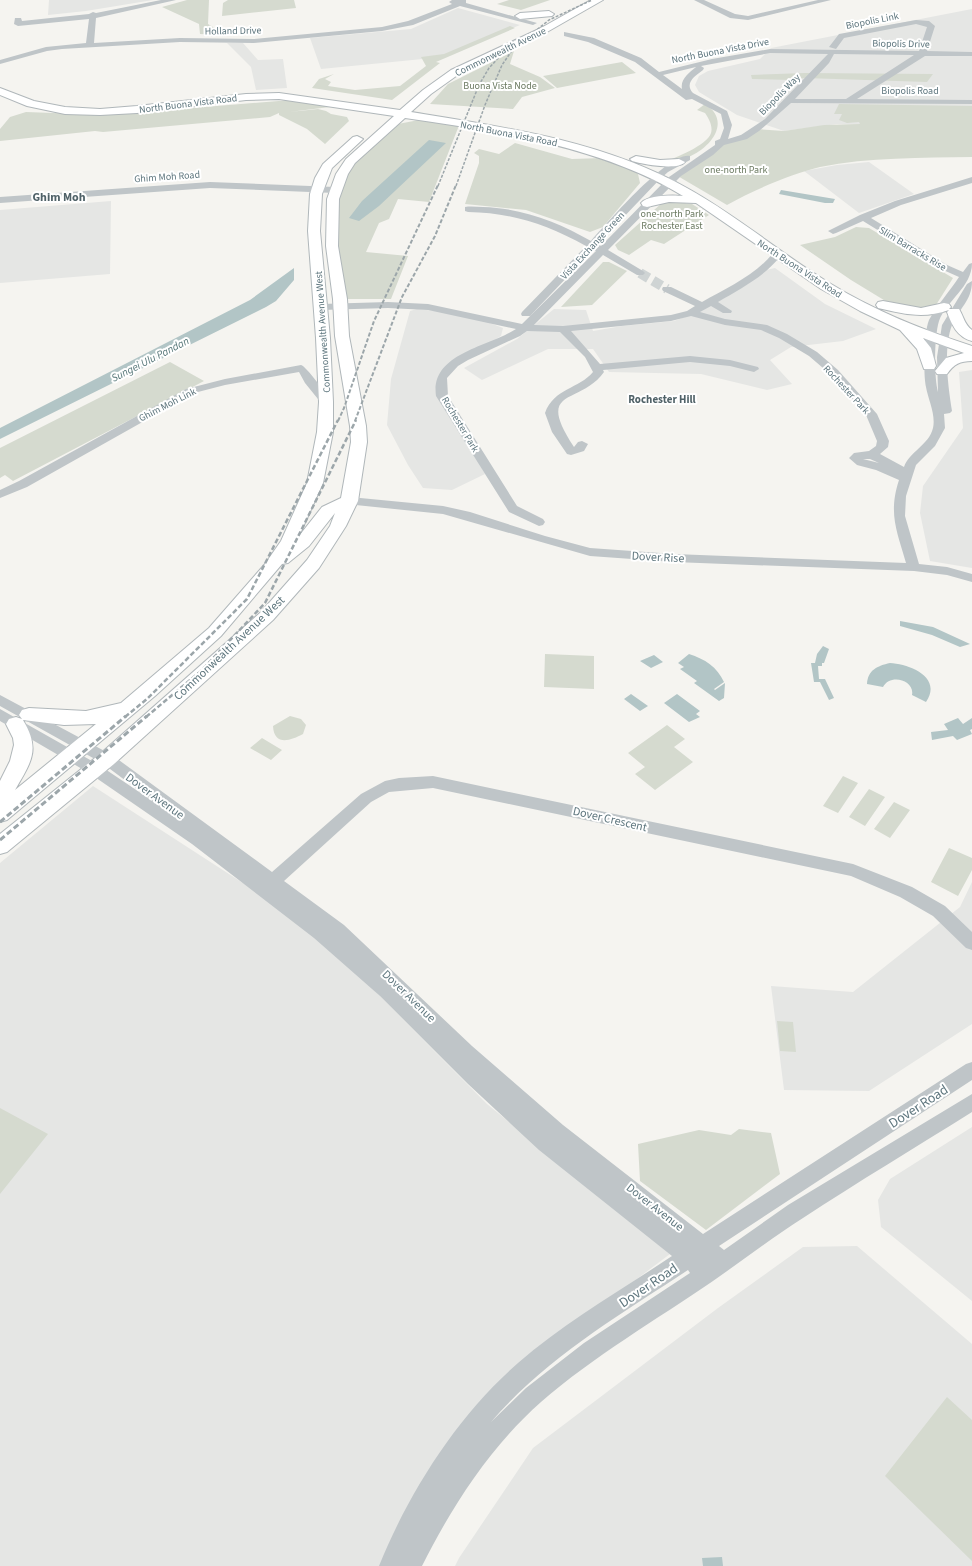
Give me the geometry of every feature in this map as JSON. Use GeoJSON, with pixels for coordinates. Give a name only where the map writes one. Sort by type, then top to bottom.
{"type":"FeatureCollection","features":[{"type":"Feature","properties":{"kind":"main road","name":"Commonwealth Avenue"},"geometry":{"type":"LineString","coordinates":[[397,111],[420,98],[455,72],[518,42],[541,25],[549,14],[563,8],[598,0]]}},
{"type":"Feature","properties":{"kind":"main road","name":"Commonwealth Avenue"},"geometry":{"type":"LineString","coordinates":[[397,111],[417,88],[449,67],[520,30],[565,19],[580,5]]}},
{"type":"Feature","properties":{"kind":"main road"},"geometry":{"type":"LineString","coordinates":[[518,42],[569,33],[571,21],[580,5]]}},
{"type":"Feature","properties":{"kind":"main road"},"geometry":{"type":"LineString","coordinates":[[520,16],[534,17],[549,14]]}},
{"type":"Feature","properties":{"kind":"main road","name":"North Buona Vista Road"},"geometry":{"type":"LineString","coordinates":[[0,83],[27,98],[48,104],[71,107],[133,105],[254,94],[284,94],[437,117],[564,144],[635,164],[666,176],[798,258],[939,335],[972,351]]}},
{"type":"Feature","properties":{"kind":"main road","name":"North Buona Vista Road"},"geometry":{"type":"LineString","coordinates":[[0,91],[19,101],[42,108],[67,111],[133,109],[263,96],[295,98],[348,106],[397,111]]}},
{"type":"Feature","properties":{"kind":"main road"},"geometry":{"type":"LineString","coordinates":[[420,98],[420,103],[424,108],[437,117]]}},
{"type":"Feature","properties":{"kind":"main road"},"geometry":{"type":"LineString","coordinates":[[348,106],[370,112],[373,119]]}},
{"type":"Feature","properties":{"kind":"main road","name":"Commonwealth Avenue West"},"geometry":{"type":"LineString","coordinates":[[0,846],[100,764],[267,616],[313,564],[338,526],[350,501],[359,442],[358,426],[342,336],[340,303],[332,246],[335,192],[342,174],[350,161],[385,129],[397,111]]}},
{"type":"Feature","properties":{"kind":"main road","name":"Commonwealth Avenue West"},"geometry":{"type":"LineString","coordinates":[[0,814],[77,751],[215,632],[271,568],[288,541],[315,483],[325,432],[326,402],[321,303],[314,231],[317,192],[321,178],[332,160],[397,111]]}},
{"type":"Feature","properties":{"kind":"main road"},"geometry":{"type":"LineString","coordinates":[[385,129],[409,120],[437,117]]}},
{"type":"Feature","properties":{"kind":"main road"},"geometry":{"type":"LineString","coordinates":[[635,164],[679,162]]}},
{"type":"Feature","properties":{"kind":"main road"},"geometry":{"type":"LineString","coordinates":[[635,164],[647,187]]}},
{"type":"Feature","properties":{"kind":"main road","name":"North Buona Vista Road"},"geometry":{"type":"LineString","coordinates":[[666,176],[777,254],[798,258],[849,301],[904,327],[939,335],[972,338]]}},
{"type":"Feature","properties":{"kind":"main road"},"geometry":{"type":"LineString","coordinates":[[647,203],[674,198],[703,203]]}},
{"type":"Feature","properties":{"kind":"main road"},"geometry":{"type":"LineString","coordinates":[[883,305],[923,312],[949,310],[960,328],[972,338]]}},
{"type":"Feature","properties":{"kind":"main road"},"geometry":{"type":"LineString","coordinates":[[904,327],[924,348],[935,368],[953,359],[972,357]]}},
{"type":"Feature","properties":{"kind":"main road"},"geometry":{"type":"LineString","coordinates":[[315,483],[325,497],[350,501]]}},
{"type":"Feature","properties":{"kind":"main road"},"geometry":{"type":"LineString","coordinates":[[271,568],[304,541],[325,511],[331,507],[350,501]]}},
{"type":"Feature","properties":{"kind":"main road"},"geometry":{"type":"LineString","coordinates":[[0,797],[15,772],[23,746],[15,717],[89,719],[111,714],[129,706]]}},
{"type":"Feature","properties":{"kind":"street"},"geometry":{"type":"LineString","coordinates":[[162,0],[90,15],[18,20],[18,24],[90,15],[172,0]]}},
{"type":"Feature","properties":{"kind":"street"},"geometry":{"type":"LineString","coordinates":[[446,0],[520,16],[541,25]]}},
{"type":"Feature","properties":{"kind":"street"},"geometry":{"type":"LineString","coordinates":[[698,0],[733,16],[748,18],[827,0]]}},
{"type":"Feature","properties":{"kind":"street"},"geometry":{"type":"LineString","coordinates":[[458,2],[615,47],[659,69]]}},
{"type":"Feature","properties":{"kind":"street","name":"Holland Drive"},"geometry":{"type":"LineString","coordinates":[[0,58],[41,47],[180,40],[254,41],[382,29],[410,23],[458,2]]}},
{"type":"Feature","properties":{"kind":"street"},"geometry":{"type":"LineString","coordinates":[[87,44],[90,15]]}},
{"type":"Feature","properties":{"kind":"street","name":"Biopolis Link"},"geometry":{"type":"LineString","coordinates":[[831,51],[838,39],[842,36],[920,22],[929,24],[931,28],[919,55]]}},
{"type":"Feature","properties":{"kind":"street","name":"Holland Drive"},"geometry":{"type":"LineString","coordinates":[[0,62],[46,50],[87,44]]}},
{"type":"Feature","properties":{"kind":"street","name":"North Buona Vista Drive"},"geometry":{"type":"LineString","coordinates":[[659,69],[688,67],[770,51],[831,51]]}},
{"type":"Feature","properties":{"kind":"street","name":"Biopolis Drive"},"geometry":{"type":"LineString","coordinates":[[831,51],[972,58]]}},
{"type":"Feature","properties":{"kind":"street","name":"North Buona Vista Drive"},"geometry":{"type":"LineString","coordinates":[[659,69],[700,68],[765,55],[831,51]]}},
{"type":"Feature","properties":{"kind":"street","name":"Biopolis Way"},"geometry":{"type":"LineString","coordinates":[[709,143],[722,143],[737,139],[756,129],[772,117],[789,101],[831,51]]}},
{"type":"Feature","properties":{"kind":"street","name":"Biopolis Drive"},"geometry":{"type":"LineString","coordinates":[[919,55],[972,54]]}},
{"type":"Feature","properties":{"kind":"street"},"geometry":{"type":"LineString","coordinates":[[848,101],[919,55]]}},
{"type":"Feature","properties":{"kind":"street","name":"North Buona Vista Drive"},"geometry":{"type":"LineString","coordinates":[[685,88],[688,76],[700,68]]}},
{"type":"Feature","properties":{"kind":"street","name":"North Buona Vista Drive"},"geometry":{"type":"LineString","coordinates":[[659,69],[685,88],[691,95],[724,113],[727,118],[729,130],[722,143]]}},
{"type":"Feature","properties":{"kind":"street","name":"North Buona Vista Drive"},"geometry":{"type":"LineString","coordinates":[[659,69],[682,94],[714,112],[718,118],[718,122]]}},
{"type":"Feature","properties":{"kind":"street"},"geometry":{"type":"LineString","coordinates":[[858,95],[874,101]]}},
{"type":"Feature","properties":{"kind":"street","name":"Biopolis Road"},"geometry":{"type":"LineString","coordinates":[[789,101],[971,100]]}},
{"type":"Feature","properties":{"kind":"street"},"geometry":{"type":"LineString","coordinates":[[666,176],[679,162],[709,143],[717,133]]}},
{"type":"Feature","properties":{"kind":"street"},"geometry":{"type":"LineString","coordinates":[[666,176],[711,153],[722,143]]}},
{"type":"Feature","properties":{"kind":"street","name":"Vista Exchange Green"},"geometry":{"type":"LineString","coordinates":[[597,248],[647,187],[666,176]]}},
{"type":"Feature","properties":{"kind":"street","name":"Vista Exchange Green"},"geometry":{"type":"LineString","coordinates":[[522,324],[597,248],[647,203],[666,176]]}},
{"type":"Feature","properties":{"kind":"street","name":"Slim Barracks Rise"},"geometry":{"type":"LineString","coordinates":[[833,231],[898,202],[972,180]]}},
{"type":"Feature","properties":{"kind":"street","name":"Ghim Moh Road"},"geometry":{"type":"LineString","coordinates":[[0,200],[210,185],[317,192]]}},
{"type":"Feature","properties":{"kind":"street","name":"Ghim Moh Road"},"geometry":{"type":"LineString","coordinates":[[0,203],[209,188],[335,192]]}},
{"type":"Feature","properties":{"kind":"street"},"geometry":{"type":"LineString","coordinates":[[468,209],[502,211],[525,215],[551,224],[640,273]]}},
{"type":"Feature","properties":{"kind":"street","name":"Slim Barracks Rise"},"geometry":{"type":"LineString","coordinates":[[863,217],[944,267],[964,276]]}},
{"type":"Feature","properties":{"kind":"street","name":"Rochester Park"},"geometry":{"type":"LineString","coordinates":[[539,522],[513,509],[442,396],[442,377],[463,358],[507,338],[522,324],[563,329],[671,318],[691,313],[748,280],[769,265],[777,254]]}},
{"type":"Feature","properties":{"kind":"street","name":"Rochester Park"},"geometry":{"type":"LineString","coordinates":[[769,265],[798,258]]}},
{"type":"Feature","properties":{"kind":"street"},"geometry":{"type":"LineString","coordinates":[[914,567],[899,516],[900,496],[908,476],[938,447],[948,430],[935,368],[939,335],[964,276],[972,266]]}},
{"type":"Feature","properties":{"kind":"street"},"geometry":{"type":"LineString","coordinates":[[949,310],[972,284]]}},
{"type":"Feature","properties":{"kind":"street"},"geometry":{"type":"LineString","coordinates":[[667,289],[727,311]]}},
{"type":"Feature","properties":{"kind":"street"},"geometry":{"type":"LineString","coordinates":[[321,303],[428,307],[522,324]]}},
{"type":"Feature","properties":{"kind":"street","name":"Rochester Park"},"geometry":{"type":"LineString","coordinates":[[691,313],[725,322],[763,327],[783,336],[813,354],[830,368],[864,404],[878,426],[883,441],[882,447],[872,455]]}},
{"type":"Feature","properties":{"kind":"street"},"geometry":{"type":"LineString","coordinates":[[563,329],[598,367],[599,372],[597,376],[560,398],[553,407],[551,413],[558,432],[571,452],[580,449],[582,444]]}},
{"type":"Feature","properties":{"kind":"street"},"geometry":{"type":"LineString","coordinates":[[598,367],[690,359],[730,363],[754,369]]}},
{"type":"Feature","properties":{"kind":"street","name":"Ghim Moh Link"},"geometry":{"type":"LineString","coordinates":[[2,494],[190,391],[225,382],[302,369],[309,381],[326,402]]}},
{"type":"Feature","properties":{"kind":"street"},"geometry":{"type":"LineString","coordinates":[[861,454],[872,455],[908,476],[880,467],[861,463],[855,458],[861,454]]}},
{"type":"Feature","properties":{"kind":"street","name":"Dover Rise"},"geometry":{"type":"LineString","coordinates":[[350,501],[443,510],[466,515],[547,541],[590,552],[674,558],[914,567],[947,571],[972,578]]}},
{"type":"Feature","properties":{"kind":"street"},"geometry":{"type":"LineString","coordinates":[[0,700],[15,717],[77,751]]}},
{"type":"Feature","properties":{"kind":"street","name":"Dover Avenue"},"geometry":{"type":"LineString","coordinates":[[77,751],[100,764],[198,840],[338,930],[466,1052],[556,1131],[696,1251],[724,1262]]}},
{"type":"Feature","properties":{"kind":"street","name":"Dover Crescent"},"geometry":{"type":"LineString","coordinates":[[268,885],[375,792],[399,784],[433,782],[473,789],[721,844],[853,870],[906,892],[939,911],[972,943]]}},
{"type":"Feature","properties":{"kind":"street","name":"Dover Road"},"geometry":{"type":"LineString","coordinates":[[410,1566],[419,1527],[462,1443],[494,1404],[524,1372],[562,1342],[696,1251],[972,1070]]}},
{"type":"Feature","properties":{"kind":"street","name":"Dover Road"},"geometry":{"type":"LineString","coordinates":[[390,1566],[419,1527],[458,1483],[489,1440],[533,1395],[591,1350],[724,1262],[795,1212],[972,1102]]}},
{"type":"Feature","properties":{"kind":"street","name":"Dover Avenue"},"geometry":{"type":"LineString","coordinates":[[696,1251],[706,1274]]}},
{"type":"Feature","properties":{"kind":"shaded area"},"geometry":{"type":"Polygon","coordinates":[[[49,0],[153,0],[86,11],[48,15],[49,0]]]}},
{"type":"Feature","properties":{"kind":"shaded area"},"geometry":{"type":"Polygon","coordinates":[[[458,8],[520,25],[443,57],[321,69],[310,38],[411,29],[458,8]]]}},
{"type":"Feature","properties":{"kind":"shaded area"},"geometry":{"type":"Polygon","coordinates":[[[972,9],[972,128],[837,124],[784,131],[737,115],[699,92],[695,85],[699,76],[708,71],[760,59],[771,48],[972,9]]]}},
{"type":"Feature","properties":{"kind":"shaded area"},"geometry":{"type":"Polygon","coordinates":[[[227,43],[243,43],[258,60],[283,59],[287,88],[256,90],[251,67],[227,43]]]}},
{"type":"Feature","properties":{"kind":"shaded area"},"geometry":{"type":"Polygon","coordinates":[[[869,162],[914,194],[859,213],[804,171],[837,165],[869,162]]]}},
{"type":"Feature","properties":{"kind":"shaded area"},"geometry":{"type":"Polygon","coordinates":[[[111,201],[110,274],[0,283],[0,210],[111,201]]]}},
{"type":"Feature","properties":{"kind":"shaded area"},"geometry":{"type":"Polygon","coordinates":[[[775,268],[825,304],[876,329],[843,341],[791,347],[770,360],[792,384],[767,390],[701,374],[609,372],[593,349],[548,349],[482,380],[464,368],[517,339],[554,309],[586,310],[593,331],[622,326],[674,321],[701,311],[748,284],[766,270],[775,268]]]}},
{"type":"Feature","properties":{"kind":"shaded area"},"geometry":{"type":"Polygon","coordinates":[[[417,309],[454,313],[482,320],[503,328],[501,336],[451,365],[441,394],[485,474],[452,490],[423,488],[408,465],[387,425],[391,379],[410,311],[417,309]]]}},
{"type":"Feature","properties":{"kind":"shaded area"},"geometry":{"type":"Polygon","coordinates":[[[972,370],[972,568],[930,561],[920,513],[923,486],[963,428],[959,372],[972,370]]]}},
{"type":"Feature","properties":{"kind":"shaded area"},"geometry":{"type":"Polygon","coordinates":[[[93,786],[283,909],[364,980],[487,1104],[670,1254],[524,1364],[383,1566],[0,1566],[0,863],[93,786]]]}},
{"type":"Feature","properties":{"kind":"shaded area"},"geometry":{"type":"Polygon","coordinates":[[[972,882],[972,1024],[869,1091],[784,1090],[771,986],[853,992],[960,907],[972,882]]]}},
{"type":"Feature","properties":{"kind":"shaded area"},"geometry":{"type":"Polygon","coordinates":[[[972,1127],[972,1301],[881,1227],[878,1200],[890,1179],[972,1127]]]}},
{"type":"Feature","properties":{"kind":"shaded area"},"geometry":{"type":"Polygon","coordinates":[[[857,1246],[972,1344],[972,1566],[455,1566],[533,1448],[718,1308],[803,1247],[857,1246]]]}},
{"type":"Feature","properties":{"kind":"green space"},"geometry":{"type":"Polygon","coordinates":[[[187,0],[209,0],[208,24],[218,30],[220,35],[200,34],[199,24],[162,7],[187,0]]]}},
{"type":"Feature","properties":{"kind":"green space"},"geometry":{"type":"Polygon","coordinates":[[[228,0],[294,0],[296,8],[222,16],[223,3],[228,0]]]}},
{"type":"Feature","properties":{"kind":"green space"},"geometry":{"type":"Polygon","coordinates":[[[509,0],[550,0],[521,10],[497,4],[509,0]]]}},
{"type":"Feature","properties":{"kind":"green space"},"geometry":{"type":"Polygon","coordinates":[[[510,26],[515,28],[436,62],[440,63],[392,100],[312,88],[319,79],[334,74],[325,79],[331,82],[328,86],[355,90],[400,86],[426,66],[421,57],[444,54],[510,26]]]}},
{"type":"Feature","properties":{"kind":"green space","name":"Buona Vista Node"},"geometry":{"type":"Polygon","coordinates":[[[514,51],[510,64],[540,77],[555,88],[522,97],[513,109],[430,104],[448,84],[514,51]]]}},
{"type":"Feature","properties":{"kind":"green space"},"geometry":{"type":"Polygon","coordinates":[[[622,62],[636,73],[557,88],[543,76],[622,62]]]}},
{"type":"Feature","properties":{"kind":"green space"},"geometry":{"type":"Polygon","coordinates":[[[805,73],[933,74],[927,82],[805,78],[793,80],[752,79],[751,75],[805,73]]]}},
{"type":"Feature","properties":{"kind":"green space"},"geometry":{"type":"Polygon","coordinates":[[[291,100],[330,107],[289,112],[318,109],[331,114],[347,117],[349,121],[325,144],[307,129],[279,115],[279,113],[270,117],[103,132],[95,131],[0,141],[0,129],[10,117],[26,112],[107,115],[291,100]]]}},
{"type":"Feature","properties":{"kind":"green space"},"geometry":{"type":"Polygon","coordinates":[[[705,104],[713,111],[717,118],[718,126],[711,141],[696,153],[688,157],[664,163],[690,151],[708,138],[711,133],[710,123],[705,113],[697,110],[705,104]]]}},
{"type":"Feature","properties":{"kind":"green space","name":"one-north Park"},"geometry":{"type":"Polygon","coordinates":[[[839,104],[972,106],[972,157],[857,161],[820,167],[773,183],[727,205],[676,175],[722,143],[756,129],[784,131],[824,125],[860,124],[859,122],[847,123],[839,120],[842,114],[834,114],[839,104]]]}},
{"type":"Feature","properties":{"kind":"green space"},"geometry":{"type":"Polygon","coordinates":[[[424,119],[457,123],[458,128],[429,202],[398,199],[389,219],[379,223],[366,252],[408,256],[391,299],[340,299],[332,246],[342,174],[398,124],[424,119]]]}},
{"type":"Feature","properties":{"kind":"green space"},"geometry":{"type":"Polygon","coordinates":[[[515,143],[572,159],[602,158],[632,169],[638,174],[640,183],[603,227],[590,232],[526,210],[465,204],[479,163],[479,156],[474,153],[479,149],[499,154],[515,143]]]}},
{"type":"Feature","properties":{"kind":"green space","name":"one-north Park Rochester East"},"geometry":{"type":"Polygon","coordinates":[[[669,201],[692,204],[709,215],[664,244],[651,240],[629,255],[618,250],[615,245],[663,202],[669,201]]]}},
{"type":"Feature","properties":{"kind":"green space"},"geometry":{"type":"Polygon","coordinates":[[[856,227],[869,228],[953,278],[936,305],[917,308],[892,305],[851,280],[800,245],[835,237],[856,227]]]}},
{"type":"Feature","properties":{"kind":"green space"},"geometry":{"type":"Polygon","coordinates":[[[603,262],[609,262],[627,271],[592,305],[561,307],[603,262]]]}},
{"type":"Feature","properties":{"kind":"green space"},"geometry":{"type":"Polygon","coordinates":[[[170,362],[204,381],[13,481],[5,475],[0,478],[0,448],[170,362]]]}},
{"type":"Feature","properties":{"kind":"green space"},"geometry":{"type":"Polygon","coordinates":[[[545,654],[594,656],[594,689],[544,687],[545,654]]]}},
{"type":"Feature","properties":{"kind":"green space"},"geometry":{"type":"Polygon","coordinates":[[[290,716],[301,719],[306,725],[303,734],[288,740],[276,737],[273,726],[290,716]]]}},
{"type":"Feature","properties":{"kind":"green space"},"geometry":{"type":"Polygon","coordinates":[[[667,725],[685,739],[674,747],[693,762],[655,790],[635,774],[645,767],[628,753],[667,725]]]}},
{"type":"Feature","properties":{"kind":"green space"},"geometry":{"type":"Polygon","coordinates":[[[262,738],[282,750],[271,760],[250,748],[262,738]]]}},
{"type":"Feature","properties":{"kind":"green space"},"geometry":{"type":"Polygon","coordinates":[[[843,776],[858,783],[838,813],[823,806],[843,776]]]}},
{"type":"Feature","properties":{"kind":"green space"},"geometry":{"type":"Polygon","coordinates":[[[869,789],[885,797],[865,826],[849,817],[869,789]]]}},
{"type":"Feature","properties":{"kind":"green space"},"geometry":{"type":"Polygon","coordinates":[[[894,802],[910,810],[890,838],[874,829],[894,802]]]}},
{"type":"Feature","properties":{"kind":"green space"},"geometry":{"type":"Polygon","coordinates":[[[949,848],[972,858],[972,870],[958,896],[931,882],[949,848]]]}},
{"type":"Feature","properties":{"kind":"green space"},"geometry":{"type":"Polygon","coordinates":[[[777,1021],[793,1022],[796,1052],[780,1051],[777,1021]]]}},
{"type":"Feature","properties":{"kind":"green space"},"geometry":{"type":"Polygon","coordinates":[[[0,1108],[48,1134],[0,1194],[0,1108]]]}},
{"type":"Feature","properties":{"kind":"green space"},"geometry":{"type":"Polygon","coordinates":[[[739,1129],[771,1133],[780,1174],[706,1230],[640,1181],[638,1144],[699,1130],[731,1135],[739,1129]]]}},
{"type":"Feature","properties":{"kind":"green space"},"geometry":{"type":"Polygon","coordinates":[[[947,1397],[972,1420],[972,1561],[885,1476],[947,1397]]]}},
{"type":"Feature","properties":{"kind":"water"},"geometry":{"type":"Polygon","coordinates":[[[429,140],[446,143],[379,206],[359,221],[349,218],[362,201],[429,140]]]}},
{"type":"Feature","properties":{"kind":"water"},"geometry":{"type":"Polygon","coordinates":[[[781,190],[835,199],[833,203],[825,203],[779,194],[781,190]]]}},
{"type":"Feature","properties":{"kind":"water","name":"Sungei Ulu Pandan"},"geometry":{"type":"Polygon","coordinates":[[[294,268],[294,280],[276,301],[266,307],[0,439],[0,428],[250,300],[294,268]]]}},
{"type":"Feature","properties":{"kind":"water"},"geometry":{"type":"Polygon","coordinates":[[[900,621],[933,627],[970,644],[960,647],[932,635],[900,626],[900,621]]]}},
{"type":"Feature","properties":{"kind":"water"},"geometry":{"type":"Polygon","coordinates":[[[823,646],[829,649],[824,663],[822,663],[822,666],[818,666],[819,679],[825,679],[834,698],[829,700],[820,682],[814,682],[811,663],[815,663],[817,654],[823,646]]]}},
{"type":"Feature","properties":{"kind":"water"},"geometry":{"type":"Polygon","coordinates":[[[689,654],[710,664],[718,672],[724,682],[714,689],[715,690],[725,683],[724,698],[719,701],[694,683],[697,681],[680,669],[684,667],[678,663],[689,654]]]}},
{"type":"Feature","properties":{"kind":"water"},"geometry":{"type":"Polygon","coordinates":[[[654,655],[663,662],[651,668],[640,661],[654,655]]]}},
{"type":"Feature","properties":{"kind":"water"},"geometry":{"type":"Polygon","coordinates":[[[890,663],[914,669],[927,679],[930,686],[930,693],[926,702],[912,695],[910,685],[901,680],[891,680],[883,687],[867,684],[869,675],[874,669],[890,663]]]}},
{"type":"Feature","properties":{"kind":"water"},"geometry":{"type":"Polygon","coordinates":[[[631,694],[648,706],[640,711],[624,699],[631,694]]]}},
{"type":"Feature","properties":{"kind":"water"},"geometry":{"type":"Polygon","coordinates":[[[677,694],[700,711],[696,714],[700,717],[689,722],[664,703],[677,694]]]}},
{"type":"Feature","properties":{"kind":"water"},"geometry":{"type":"Polygon","coordinates":[[[958,718],[963,724],[972,718],[972,729],[970,730],[972,734],[957,740],[953,736],[932,740],[931,732],[948,730],[944,724],[958,718]]]}},
{"type":"Feature","properties":{"kind":"water"},"geometry":{"type":"Polygon","coordinates":[[[722,1557],[723,1566],[703,1566],[702,1558],[722,1557]]]}},
{"type":"Feature","properties":{"kind":"tunnel"},"geometry":{"type":"LineString","coordinates":[[640,273],[667,289]]}},
{"type":"Feature","properties":{"kind":"railway"},"geometry":{"type":"LineString","coordinates":[[456,186],[485,105],[502,65],[513,49],[549,20],[592,0]]}},
{"type":"Feature","properties":{"kind":"railway"},"geometry":{"type":"LineString","coordinates":[[438,186],[479,85],[489,68],[515,40]]}},
{"type":"Feature","properties":{"kind":"railway"},"geometry":{"type":"LineString","coordinates":[[338,421],[344,408],[374,321],[438,185]]}},
{"type":"Feature","properties":{"kind":"railway"},"geometry":{"type":"LineString","coordinates":[[355,421],[402,297],[435,236],[456,185]]}},
{"type":"Feature","properties":{"kind":"railway"},"geometry":{"type":"LineString","coordinates":[[125,717],[147,699],[247,599],[338,420]]}},
{"type":"Feature","properties":{"kind":"railway"},"geometry":{"type":"LineString","coordinates":[[146,717],[202,670],[265,603],[356,420]]}},
{"type":"Feature","properties":{"kind":"railway"},"geometry":{"type":"LineString","coordinates":[[0,822],[126,716]]}},
{"type":"Feature","properties":{"kind":"railway"},"geometry":{"type":"LineString","coordinates":[[0,840],[147,716]]}},
{"type":"Feature","properties":{"kind":"district","name":"Ghim Moh"},"geometry":{"type":"Point","coordinates":[59,197]}},
{"type":"Feature","properties":{"kind":"district","name":"Rochester Hill"},"geometry":{"type":"Point","coordinates":[662,399]}}]}
